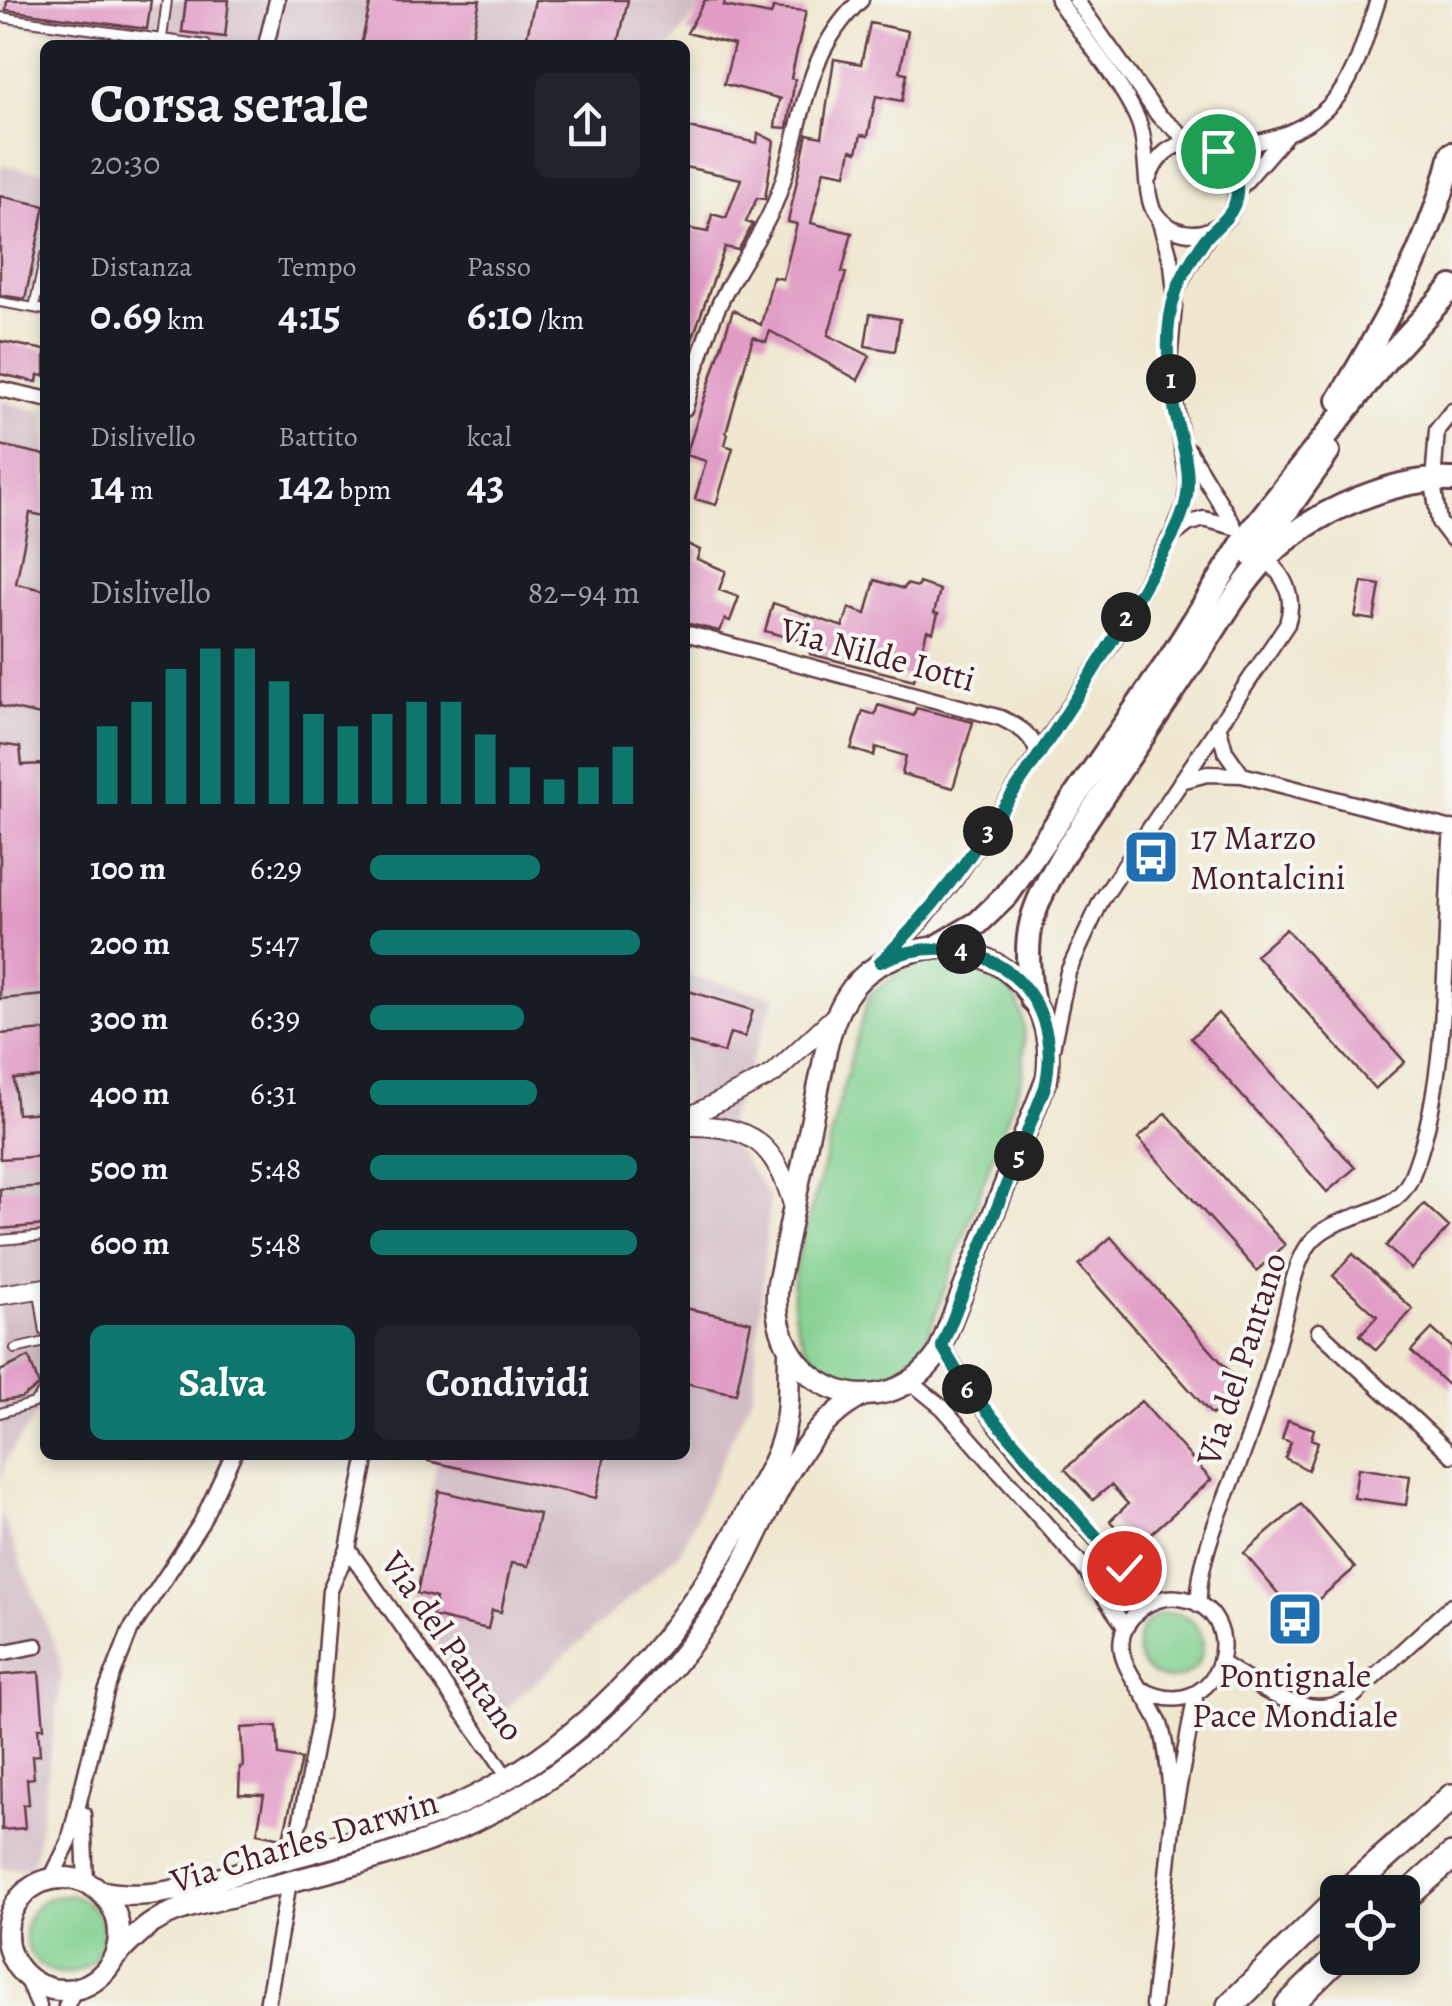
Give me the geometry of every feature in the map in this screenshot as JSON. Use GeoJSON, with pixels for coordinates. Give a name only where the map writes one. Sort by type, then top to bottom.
{"type":"FeatureCollection","features":[{"type":"Feature","properties":{"kind":"highway"},"geometry":{"type":"LineString","coordinates":[[1296,470],[1384,323],[1426,233],[1452,154]]}},
{"type":"Feature","properties":{"kind":"highway"},"geometry":{"type":"LineString","coordinates":[[936,946],[978,923],[1014,885],[1170,659],[1247,536],[1388,357],[1452,287]]}},
{"type":"Feature","properties":{"kind":"highway"},"geometry":{"type":"LineString","coordinates":[[1227,609],[1253,559],[1331,448],[1390,370],[1452,303]]}},
{"type":"Feature","properties":{"kind":"highway"},"geometry":{"type":"LineString","coordinates":[[1032,999],[1026,943],[1032,916],[1047,884],[1227,609],[1275,550],[1316,521],[1402,484],[1440,479]]}},
{"type":"Feature","properties":{"kind":"highway"},"geometry":{"type":"LineString","coordinates":[[1365,1875],[1452,1797]]}},
{"type":"Feature","properties":{"kind":"highway"},"geometry":{"type":"LineString","coordinates":[[1420,1884],[1452,1856]]}},
{"type":"Feature","properties":{"kind":"highway"},"geometry":{"type":"LineString","coordinates":[[1230,2006],[1320,1918]]}},
{"type":"Feature","properties":{"kind":"highway"},"geometry":{"type":"LineString","coordinates":[[1288,2006],[1320,1975]]}},
{"type":"Feature","properties":{"kind":"main road"},"geometry":{"type":"LineString","coordinates":[[789,1352],[815,1379],[836,1390],[864,1395],[911,1382],[928,1367],[942,1346],[1038,1106],[1049,1063],[1045,1027],[1032,999],[1012,974],[990,959],[966,950],[936,946],[880,962],[850,990],[837,1013]]}},
{"type":"Feature","properties":{"kind":"main road","name":"Via Charles Darwin"},"geometry":{"type":"LineString","coordinates":[[51,1880],[69,1878],[123,1896],[166,1892],[406,1826],[508,1778],[599,1710],[634,1677],[689,1609],[778,1451],[785,1426],[789,1352],[777,1321],[776,1297],[837,1013]]}},
{"type":"Feature","properties":{"kind":"main road","name":"Via Charles Darwin"},"geometry":{"type":"LineString","coordinates":[[14,1968],[71,1998],[99,1978],[115,1957],[153,1922],[172,1912],[405,1850],[460,1829],[520,1797],[592,1746],[648,1694],[714,1612],[794,1465],[820,1426],[844,1405],[864,1395]]}},
{"type":"Feature","properties":{"kind":"main road"},"geometry":{"type":"LineString","coordinates":[[14,1968],[6,1914],[28,1890],[51,1880]]}},
{"type":"Feature","properties":{"kind":"main road"},"geometry":{"type":"LineString","coordinates":[[92,1887],[114,1910],[119,1925],[115,1957]]}},
{"type":"Feature","properties":{"kind":"street"},"geometry":{"type":"LineString","coordinates":[[267,40],[277,0]]}},
{"type":"Feature","properties":{"kind":"street"},"geometry":{"type":"LineString","coordinates":[[690,393],[724,294],[777,200],[810,80],[824,44],[861,0]]}},
{"type":"Feature","properties":{"kind":"street"},"geometry":{"type":"LineString","coordinates":[[880,962],[945,893],[1114,641],[1170,538],[1187,495],[1184,443],[1175,413],[1169,364],[1175,294],[1171,256],[1149,199],[1149,176],[1137,117],[1058,0]]}},
{"type":"Feature","properties":{"kind":"street"},"geometry":{"type":"LineString","coordinates":[[1076,0],[1158,115],[1200,145],[1220,153],[1230,164],[1237,192]]}},
{"type":"Feature","properties":{"kind":"street"},"geometry":{"type":"LineString","coordinates":[[1175,294],[1188,266],[1214,228],[1230,213],[1237,192],[1286,135],[1317,116],[1340,93],[1354,68],[1378,0]]}},
{"type":"Feature","properties":{"kind":"street"},"geometry":{"type":"LineString","coordinates":[[1149,176],[1166,153],[1286,135]]}},
{"type":"Feature","properties":{"kind":"street"},"geometry":{"type":"LineString","coordinates":[[1159,218],[1185,233],[1214,228]]}},
{"type":"Feature","properties":{"kind":"street"},"geometry":{"type":"LineString","coordinates":[[0,389],[40,398]]}},
{"type":"Feature","properties":{"kind":"street"},"geometry":{"type":"LineString","coordinates":[[1452,412],[1436,430],[1439,522],[1452,539]]}},
{"type":"Feature","properties":{"kind":"street"},"geometry":{"type":"LineString","coordinates":[[1170,538],[1197,521],[1212,520],[1234,527],[1184,443]]}},
{"type":"Feature","properties":{"kind":"street"},"geometry":{"type":"LineString","coordinates":[[1049,1063],[1065,983],[1084,933],[1105,894],[1289,618],[1288,588],[1274,568]]}},
{"type":"Feature","properties":{"kind":"street","name":"Via Nilde Iotti"},"geometry":{"type":"LineString","coordinates":[[690,634],[1000,718],[1027,734],[1038,756]]}},
{"type":"Feature","properties":{"kind":"street"},"geometry":{"type":"LineString","coordinates":[[1218,726],[1226,754],[1242,775]]}},
{"type":"Feature","properties":{"kind":"street","name":"Via del Pantano"},"geometry":{"type":"LineString","coordinates":[[1181,781],[1206,774],[1242,775],[1452,829],[1448,1054],[1425,1142],[1409,1184],[1393,1202],[1332,1226],[1310,1243],[1297,1271],[1260,1406],[1206,1560],[1199,1604]]}},
{"type":"Feature","properties":{"kind":"street"},"geometry":{"type":"LineString","coordinates":[[690,1119],[772,1074],[837,1013]]}},
{"type":"Feature","properties":{"kind":"street"},"geometry":{"type":"LineString","coordinates":[[690,1123],[728,1127],[758,1141],[781,1170],[794,1208]]}},
{"type":"Feature","properties":{"kind":"street"},"geometry":{"type":"LineString","coordinates":[[0,1295],[40,1289]]}},
{"type":"Feature","properties":{"kind":"street"},"geometry":{"type":"LineString","coordinates":[[1319,1331],[1452,1456]]}},
{"type":"Feature","properties":{"kind":"street"},"geometry":{"type":"LineString","coordinates":[[942,1346],[967,1388],[990,1416],[1153,1601]]}},
{"type":"Feature","properties":{"kind":"street"},"geometry":{"type":"LineString","coordinates":[[911,1382],[943,1408],[1082,1564],[1126,1628]]}},
{"type":"Feature","properties":{"kind":"street"},"geometry":{"type":"LineString","coordinates":[[51,1880],[69,1842],[106,1692],[130,1631],[201,1523],[231,1460]]}},
{"type":"Feature","properties":{"kind":"street"},"geometry":{"type":"LineString","coordinates":[[293,1857],[320,1717],[330,1590],[348,1549],[366,1460]]}},
{"type":"Feature","properties":{"kind":"street","name":"Via del Pantano"},"geometry":{"type":"LineString","coordinates":[[348,1549],[508,1778]]}},
{"type":"Feature","properties":{"kind":"street"},"geometry":{"type":"LineString","coordinates":[[1142,1690],[1174,1699],[1196,1693],[1210,1682],[1223,1649],[1220,1630],[1199,1604],[1172,1597],[1153,1601],[1138,1611],[1126,1628],[1123,1659],[1160,1726],[1173,1818]]}},
{"type":"Feature","properties":{"kind":"street"},"geometry":{"type":"LineString","coordinates":[[1220,1663],[1307,1708],[1333,1708],[1349,1700],[1452,1605]]}},
{"type":"Feature","properties":{"kind":"street"},"geometry":{"type":"LineString","coordinates":[[0,1653],[36,1646]]}},
{"type":"Feature","properties":{"kind":"street"},"geometry":{"type":"LineString","coordinates":[[1154,2006],[1173,1818],[1196,1693]]}},
{"type":"Feature","properties":{"kind":"street"},"geometry":{"type":"LineString","coordinates":[[83,1783],[82,1845],[92,1887]]}},
{"type":"Feature","properties":{"kind":"street"},"geometry":{"type":"LineString","coordinates":[[267,2006],[289,1882]]}},
{"type":"Feature","properties":{"kind":"street"},"geometry":{"type":"LineString","coordinates":[[14,1968],[39,2006]]}},
{"type":"Feature","properties":{"kind":"lane"},"geometry":{"type":"LineString","coordinates":[[162,38],[166,0]]}},
{"type":"Feature","properties":{"kind":"lane"},"geometry":{"type":"LineString","coordinates":[[0,17],[175,40]]}},
{"type":"Feature","properties":{"kind":"lane"},"geometry":{"type":"LineString","coordinates":[[34,308],[40,280]]}},
{"type":"Feature","properties":{"kind":"lane"},"geometry":{"type":"LineString","coordinates":[[0,302],[40,309]]}},
{"type":"Feature","properties":{"kind":"lane"},"geometry":{"type":"LineString","coordinates":[[0,1240],[40,1236]]}},
{"type":"Feature","properties":{"kind":"lane"},"geometry":{"type":"LineString","coordinates":[[15,1350],[40,1343]]}},
{"type":"Feature","properties":{"kind":"lane"},"geometry":{"type":"LineString","coordinates":[[0,1413],[34,1403],[40,1396]]}},
{"type":"Feature","properties":{"kind":"shaded area"},"geometry":{"type":"Polygon","coordinates":[[[0,0],[707,0],[676,40],[124,40],[0,23],[0,0]]]}},
{"type":"Feature","properties":{"kind":"shaded area"},"geometry":{"type":"Polygon","coordinates":[[[0,165],[40,171],[40,315],[0,309],[0,165]]]}},
{"type":"Feature","properties":{"kind":"shaded area"},"geometry":{"type":"Polygon","coordinates":[[[0,400],[40,412],[40,1409],[5,1461],[0,1484],[0,400]]]}},
{"type":"Feature","properties":{"kind":"shaded area"},"geometry":{"type":"Polygon","coordinates":[[[690,976],[776,997],[724,1132],[770,1197],[753,1392],[680,1552],[489,1724],[410,1603],[437,1460],[690,1460],[690,976]]]}},
{"type":"Feature","properties":{"kind":"shaded area"},"geometry":{"type":"Polygon","coordinates":[[[0,1511],[60,1659],[60,1691],[33,1869],[0,1868],[0,1511]]]}},
{"type":"Feature","properties":{"kind":"green space"},"geometry":{"type":"Polygon","coordinates":[[[939,958],[986,973],[1013,994],[1024,1027],[1022,1077],[924,1346],[889,1374],[869,1378],[844,1375],[817,1359],[800,1333],[793,1297],[796,1263],[870,994],[908,967],[939,958]]]}},
{"type":"Feature","properties":{"kind":"green space"},"geometry":{"type":"Polygon","coordinates":[[[1170,1613],[1194,1622],[1203,1646],[1194,1670],[1170,1679],[1146,1670],[1137,1646],[1146,1622],[1170,1613]]]}},
{"type":"Feature","properties":{"kind":"green space"},"geometry":{"type":"Polygon","coordinates":[[[64,1895],[92,1906],[103,1934],[92,1962],[64,1973],[36,1962],[25,1934],[36,1906],[64,1895]]]}},
{"type":"Feature","properties":{"kind":"building"},"geometry":{"type":"Polygon","coordinates":[[[7,0],[151,0],[147,29],[6,10],[7,0]]]}},
{"type":"Feature","properties":{"kind":"building"},"geometry":{"type":"Polygon","coordinates":[[[186,0],[229,0],[225,37],[182,32],[186,0]]]}},
{"type":"Feature","properties":{"kind":"building"},"geometry":{"type":"Polygon","coordinates":[[[371,0],[480,0],[471,40],[362,40],[371,0]]]}},
{"type":"Feature","properties":{"kind":"building"},"geometry":{"type":"Polygon","coordinates":[[[535,0],[628,0],[619,40],[526,40],[535,0]]]}},
{"type":"Feature","properties":{"kind":"building"},"geometry":{"type":"Polygon","coordinates":[[[705,0],[725,0],[724,6],[771,15],[773,8],[806,11],[791,78],[795,79],[787,128],[775,127],[782,99],[724,84],[734,45],[687,33],[705,0]]]}},
{"type":"Feature","properties":{"kind":"building"},"geometry":{"type":"Polygon","coordinates":[[[870,23],[908,31],[900,72],[907,73],[902,101],[876,96],[868,136],[861,135],[857,152],[851,150],[846,174],[824,170],[811,223],[852,233],[842,272],[846,273],[828,335],[870,356],[858,380],[770,331],[766,342],[753,337],[726,433],[725,445],[733,448],[716,505],[695,499],[706,461],[690,456],[690,443],[733,310],[761,325],[773,277],[783,279],[797,224],[788,222],[807,134],[822,137],[834,59],[861,64],[870,23]]]}},
{"type":"Feature","properties":{"kind":"building"},"geometry":{"type":"Polygon","coordinates":[[[690,128],[757,143],[758,133],[774,141],[765,199],[757,198],[746,222],[753,224],[738,250],[725,247],[690,345],[690,229],[708,232],[712,214],[726,218],[741,179],[690,168],[690,128]]]}},
{"type":"Feature","properties":{"kind":"building"},"geometry":{"type":"Polygon","coordinates":[[[0,196],[40,205],[40,229],[25,299],[0,295],[0,196]]]}},
{"type":"Feature","properties":{"kind":"building"},"geometry":{"type":"Polygon","coordinates":[[[870,314],[900,319],[895,351],[865,346],[870,314]]]}},
{"type":"Feature","properties":{"kind":"building"},"geometry":{"type":"Polygon","coordinates":[[[0,341],[40,349],[37,382],[0,374],[0,341]]]}},
{"type":"Feature","properties":{"kind":"building"},"geometry":{"type":"Polygon","coordinates":[[[0,445],[40,454],[40,515],[30,513],[16,584],[40,589],[40,715],[0,706],[0,445]]]}},
{"type":"Feature","properties":{"kind":"building"},"geometry":{"type":"Polygon","coordinates":[[[690,545],[700,550],[697,559],[726,571],[719,590],[739,597],[730,621],[725,619],[719,631],[690,624],[690,545]]]}},
{"type":"Feature","properties":{"kind":"building"},"geometry":{"type":"Polygon","coordinates":[[[875,580],[904,589],[906,584],[918,587],[919,583],[940,590],[933,632],[927,630],[914,680],[810,654],[813,644],[765,631],[773,603],[843,627],[849,608],[866,614],[875,580]]]}},
{"type":"Feature","properties":{"kind":"building"},"geometry":{"type":"Polygon","coordinates":[[[1362,582],[1380,585],[1374,620],[1355,617],[1362,582]]]}},
{"type":"Feature","properties":{"kind":"building"},"geometry":{"type":"Polygon","coordinates":[[[878,705],[914,716],[916,708],[973,722],[953,788],[902,774],[906,756],[876,747],[874,756],[851,749],[863,711],[875,715],[878,705]]]}},
{"type":"Feature","properties":{"kind":"building"},"geometry":{"type":"Polygon","coordinates":[[[0,744],[20,747],[22,765],[40,764],[40,995],[0,999],[0,744]]]}},
{"type":"Feature","properties":{"kind":"building"},"geometry":{"type":"Polygon","coordinates":[[[1286,929],[1405,1062],[1375,1089],[1256,955],[1286,929]]]}},
{"type":"Feature","properties":{"kind":"building"},"geometry":{"type":"Polygon","coordinates":[[[690,991],[753,1010],[745,1037],[730,1033],[724,1053],[690,1043],[690,991]]]}},
{"type":"Feature","properties":{"kind":"building"},"geometry":{"type":"Polygon","coordinates":[[[1218,1013],[1355,1168],[1327,1192],[1191,1038],[1218,1013]]]}},
{"type":"Feature","properties":{"kind":"building"},"geometry":{"type":"Polygon","coordinates":[[[40,1030],[40,1077],[14,1079],[17,1114],[40,1112],[40,1156],[0,1159],[0,1034],[40,1030]]]}},
{"type":"Feature","properties":{"kind":"building"},"geometry":{"type":"Polygon","coordinates":[[[1166,1113],[1285,1245],[1257,1271],[1138,1138],[1166,1113]]]}},
{"type":"Feature","properties":{"kind":"building"},"geometry":{"type":"Polygon","coordinates":[[[40,1186],[40,1225],[0,1229],[0,1189],[40,1186]]]}},
{"type":"Feature","properties":{"kind":"building"},"geometry":{"type":"Polygon","coordinates":[[[1424,1204],[1449,1227],[1411,1269],[1386,1246],[1424,1204]]]}},
{"type":"Feature","properties":{"kind":"building"},"geometry":{"type":"Polygon","coordinates":[[[1111,1237],[1243,1387],[1212,1415],[1079,1265],[1111,1237]]]}},
{"type":"Feature","properties":{"kind":"building"},"geometry":{"type":"Polygon","coordinates":[[[1353,1254],[1413,1309],[1376,1350],[1360,1335],[1377,1316],[1333,1276],[1353,1254]]]}},
{"type":"Feature","properties":{"kind":"building"},"geometry":{"type":"Polygon","coordinates":[[[690,1309],[751,1322],[736,1394],[690,1384],[690,1309]]]}},
{"type":"Feature","properties":{"kind":"building"},"geometry":{"type":"Polygon","coordinates":[[[1432,1329],[1452,1347],[1452,1389],[1411,1351],[1432,1329]]]}},
{"type":"Feature","properties":{"kind":"building"},"geometry":{"type":"Polygon","coordinates":[[[29,1357],[39,1386],[21,1398],[0,1401],[0,1371],[29,1357]]]}},
{"type":"Feature","properties":{"kind":"building"},"geometry":{"type":"Polygon","coordinates":[[[1141,1401],[1211,1480],[1135,1548],[1110,1521],[1128,1504],[1111,1485],[1093,1500],[1065,1469],[1141,1401]]]}},
{"type":"Feature","properties":{"kind":"building"},"geometry":{"type":"Polygon","coordinates":[[[1288,1420],[1314,1429],[1311,1439],[1318,1442],[1308,1470],[1285,1458],[1291,1442],[1282,1439],[1288,1420]]]}},
{"type":"Feature","properties":{"kind":"building"},"geometry":{"type":"Polygon","coordinates":[[[428,1460],[604,1460],[596,1498],[428,1460]]]}},
{"type":"Feature","properties":{"kind":"building"},"geometry":{"type":"Polygon","coordinates":[[[1358,1468],[1410,1476],[1406,1505],[1354,1498],[1358,1468]]]}},
{"type":"Feature","properties":{"kind":"building"},"geometry":{"type":"Polygon","coordinates":[[[439,1491],[539,1514],[528,1566],[511,1563],[501,1612],[492,1610],[488,1629],[432,1616],[436,1598],[417,1593],[439,1491]]]}},
{"type":"Feature","properties":{"kind":"building"},"geometry":{"type":"Polygon","coordinates":[[[1301,1504],[1355,1568],[1298,1617],[1244,1553],[1301,1504]]]}},
{"type":"Feature","properties":{"kind":"building"},"geometry":{"type":"Polygon","coordinates":[[[39,1672],[44,1728],[38,1728],[40,1755],[32,1756],[34,1778],[27,1779],[29,1804],[23,1805],[25,1828],[2,1830],[0,1675],[39,1672]]]}},
{"type":"Feature","properties":{"kind":"building"},"geometry":{"type":"Polygon","coordinates":[[[277,1726],[279,1755],[301,1759],[283,1838],[257,1833],[264,1795],[239,1794],[243,1767],[241,1728],[277,1726]]]}},
{"type":"Feature","properties":{"kind":"place","name":"17 Marzo Montalcini"},"geometry":{"type":"Point","coordinates":[1151,857]}},
{"type":"Feature","properties":{"kind":"place","name":"Pontignale Pace Mondiale"},"geometry":{"type":"Point","coordinates":[1295,1619]}},
{"type":"Feature","properties":{"kind":"route"},"geometry":{"type":"LineString","coordinates":[[1124,1568],[1024,1458],[967,1388],[942,1346],[1045,1087],[1048,1040],[1041,1016],[1024,986],[1012,974],[990,959],[966,950],[936,946],[880,962],[945,893],[1038,756],[1114,641],[1183,512],[1188,483],[1184,443],[1171,388],[1169,342],[1175,294],[1188,266],[1214,228],[1226,219],[1236,199],[1233,169],[1218,151]]}}]}
